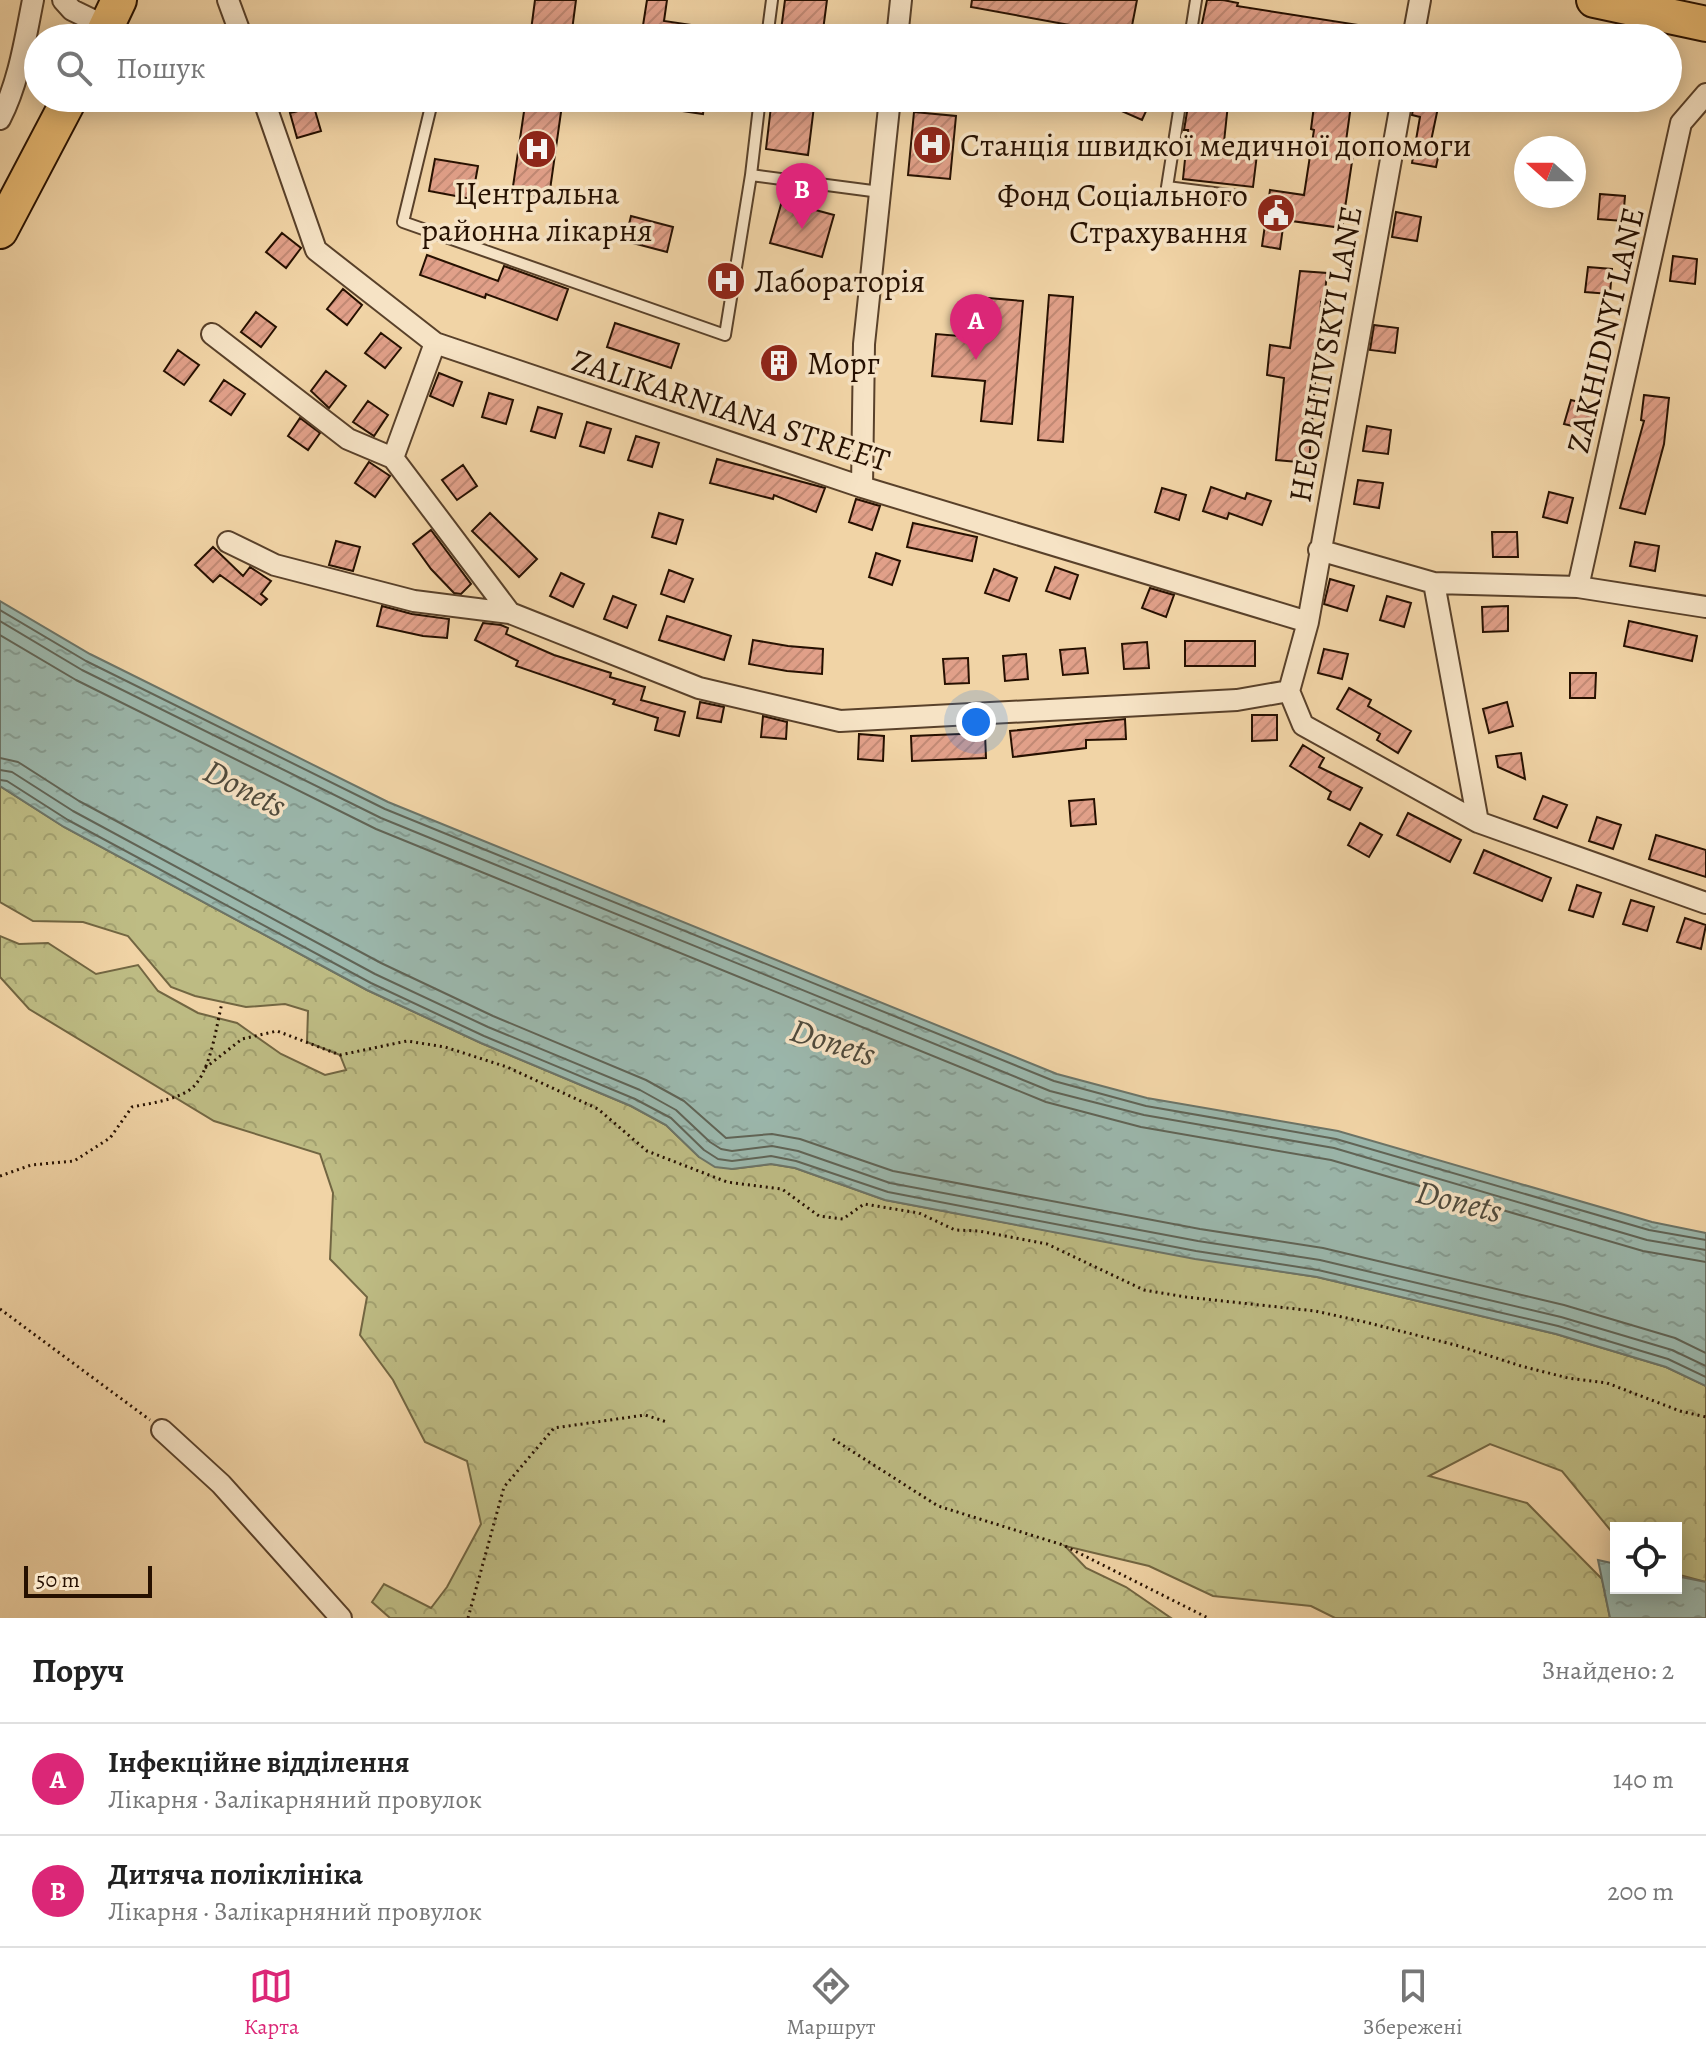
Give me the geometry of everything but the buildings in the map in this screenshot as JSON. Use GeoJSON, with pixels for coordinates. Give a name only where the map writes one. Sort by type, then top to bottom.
{"type":"FeatureCollection","features":[{"type":"Feature","properties":{"kind":"highway"},"geometry":{"type":"LineString","coordinates":[[1594,0],[1688,17]]}},
{"type":"Feature","properties":{"kind":"highway"},"geometry":{"type":"LineString","coordinates":[[0,231],[63,112]]}},
{"type":"Feature","properties":{"kind":"street"},"geometry":{"type":"LineString","coordinates":[[28,24],[33,0]]}},
{"type":"Feature","properties":{"kind":"street"},"geometry":{"type":"LineString","coordinates":[[63,0],[72,10],[109,22]]}},
{"type":"Feature","properties":{"kind":"street"},"geometry":{"type":"LineString","coordinates":[[228,0],[237,24]]}},
{"type":"Feature","properties":{"kind":"street"},"geometry":{"type":"LineString","coordinates":[[898,24],[901,0]]}},
{"type":"Feature","properties":{"kind":"street"},"geometry":{"type":"LineString","coordinates":[[1416,24],[1420,0]]}},
{"type":"Feature","properties":{"kind":"street"},"geometry":{"type":"LineString","coordinates":[[0,119],[8,103],[24,44]]}},
{"type":"Feature","properties":{"kind":"street","name":"ZAKHIDNYI LANE"},"geometry":{"type":"LineString","coordinates":[[1578,587],[1681,123],[1706,94]]}},
{"type":"Feature","properties":{"kind":"street","name":"ZALIKARNIANA STREET"},"geometry":{"type":"LineString","coordinates":[[268,112],[316,250],[435,343],[862,487],[1308,622]]}},
{"type":"Feature","properties":{"kind":"street"},"geometry":{"type":"LineString","coordinates":[[862,487],[864,344],[889,112]]}},
{"type":"Feature","properties":{"kind":"street","name":"HEORHIIVSKYI LANE"},"geometry":{"type":"LineString","coordinates":[[1289,691],[1308,622],[1399,112]]}},
{"type":"Feature","properties":{"kind":"street"},"geometry":{"type":"LineString","coordinates":[[212,334],[348,439],[393,458],[510,613]]}},
{"type":"Feature","properties":{"kind":"street"},"geometry":{"type":"LineString","coordinates":[[393,458],[435,343]]}},
{"type":"Feature","properties":{"kind":"street"},"geometry":{"type":"LineString","coordinates":[[228,542],[275,565],[414,601],[510,613],[699,688],[840,721],[1237,700],[1289,691],[1303,725],[1478,822],[1706,903]]}},
{"type":"Feature","properties":{"kind":"street"},"geometry":{"type":"LineString","coordinates":[[1319,550],[1434,583],[1578,587],[1706,607]]}},
{"type":"Feature","properties":{"kind":"street"},"geometry":{"type":"LineString","coordinates":[[1434,583],[1478,822]]}},
{"type":"Feature","properties":{"kind":"street"},"geometry":{"type":"LineString","coordinates":[[162,1430],[221,1484],[341,1618]]}},
{"type":"Feature","properties":{"kind":"lane"},"geometry":{"type":"LineString","coordinates":[[769,24],[772,0]]}},
{"type":"Feature","properties":{"kind":"lane"},"geometry":{"type":"LineString","coordinates":[[1192,24],[1196,0]]}},
{"type":"Feature","properties":{"kind":"lane"},"geometry":{"type":"LineString","coordinates":[[430,112],[403,222],[725,335],[758,112]]}},
{"type":"Feature","properties":{"kind":"lane"},"geometry":{"type":"LineString","coordinates":[[1179,112],[1167,187],[1237,196]]}},
{"type":"Feature","properties":{"kind":"lane"},"geometry":{"type":"LineString","coordinates":[[751,175],[880,192]]}},
{"type":"Feature","properties":{"kind":"path"},"geometry":{"type":"LineString","coordinates":[[0,1176],[31,1165],[74,1161],[110,1138],[132,1107],[169,1099],[190,1090],[203,1076],[222,1003]]}},
{"type":"Feature","properties":{"kind":"path"},"geometry":{"type":"LineString","coordinates":[[205,1068],[242,1039],[277,1031],[340,1055],[407,1041],[445,1047],[507,1067],[598,1109],[647,1151],[727,1182],[782,1189],[819,1216],[843,1219],[864,1204],[919,1213],[955,1230],[979,1231],[1047,1244],[1144,1290],[1315,1311],[1365,1322],[1545,1372],[1607,1383],[1680,1411],[1706,1417]]}},
{"type":"Feature","properties":{"kind":"path"},"geometry":{"type":"LineString","coordinates":[[0,1309],[162,1430]]}},
{"type":"Feature","properties":{"kind":"path"},"geometry":{"type":"LineString","coordinates":[[468,1618],[504,1487],[554,1428],[645,1415],[667,1422]]}},
{"type":"Feature","properties":{"kind":"path"},"geometry":{"type":"LineString","coordinates":[[833,1439],[938,1506],[1063,1545],[1208,1618]]}},
{"type":"Feature","properties":{"kind":"green space"},"geometry":{"type":"Polygon","coordinates":[[[0,786],[64,827],[367,990],[481,1043],[631,1106],[666,1125],[699,1157],[732,1169],[771,1164],[795,1168],[885,1200],[1195,1258],[1317,1277],[1556,1334],[1666,1367],[1706,1386],[1706,1582],[1682,1576],[1682,1522],[1610,1522],[1610,1530],[1562,1471],[1490,1444],[1429,1476],[1527,1503],[1602,1579],[1610,1618],[1335,1618],[1311,1606],[1213,1596],[1149,1566],[1065,1546],[1086,1568],[1126,1587],[1171,1618],[390,1618],[372,1602],[384,1584],[431,1608],[447,1587],[481,1524],[467,1461],[425,1442],[393,1380],[360,1335],[367,1297],[330,1259],[333,1193],[320,1154],[214,1121],[29,1009],[0,977],[0,936],[19,944],[48,943],[96,974],[138,965],[158,991],[198,1013],[237,1023],[281,1054],[325,1075],[346,1070],[340,1055],[307,1042],[308,1011],[285,1004],[246,1007],[195,996],[171,987],[128,936],[83,922],[33,921],[0,902],[0,786]]]}},
{"type":"Feature","properties":{"kind":"water","name":"Donets"},"geometry":{"type":"Polygon","coordinates":[[[0,601],[90,654],[388,802],[1057,1074],[1147,1098],[1338,1131],[1652,1222],[1706,1233],[1706,1386],[1666,1367],[1556,1334],[1317,1277],[1195,1259],[885,1200],[795,1168],[771,1164],[732,1169],[715,1167],[699,1157],[666,1125],[631,1106],[481,1043],[367,990],[64,827],[0,786],[0,601]]]}},
{"type":"Feature","properties":{"kind":"water"},"geometry":{"type":"Polygon","coordinates":[[[1598,1560],[1610,1563],[1610,1594],[1682,1594],[1682,1577],[1706,1582],[1706,1618],[1610,1618],[1598,1560]]]}},
{"type":"Feature","properties":{"kind":"place","name":"Станція швидкої медичної допомоги"},"geometry":{"type":"Point","coordinates":[932,145]}},
{"type":"Feature","properties":{"kind":"place","name":"Центральна районна лікарня"},"geometry":{"type":"Point","coordinates":[537,149]}},
{"type":"Feature","properties":{"kind":"place","name":"Фонд Соцiального Страхування"},"geometry":{"type":"Point","coordinates":[1276,213]}},
{"type":"Feature","properties":{"kind":"place","name":"Дитяча поліклініка"},"geometry":{"type":"Point","coordinates":[802,229]}},
{"type":"Feature","properties":{"kind":"place","name":"Лабораторія"},"geometry":{"type":"Point","coordinates":[726,281]}},
{"type":"Feature","properties":{"kind":"place","name":"Інфекційне відділення"},"geometry":{"type":"Point","coordinates":[976,360]}},
{"type":"Feature","properties":{"kind":"place","name":"Морг"},"geometry":{"type":"Point","coordinates":[779,363]}}]}
